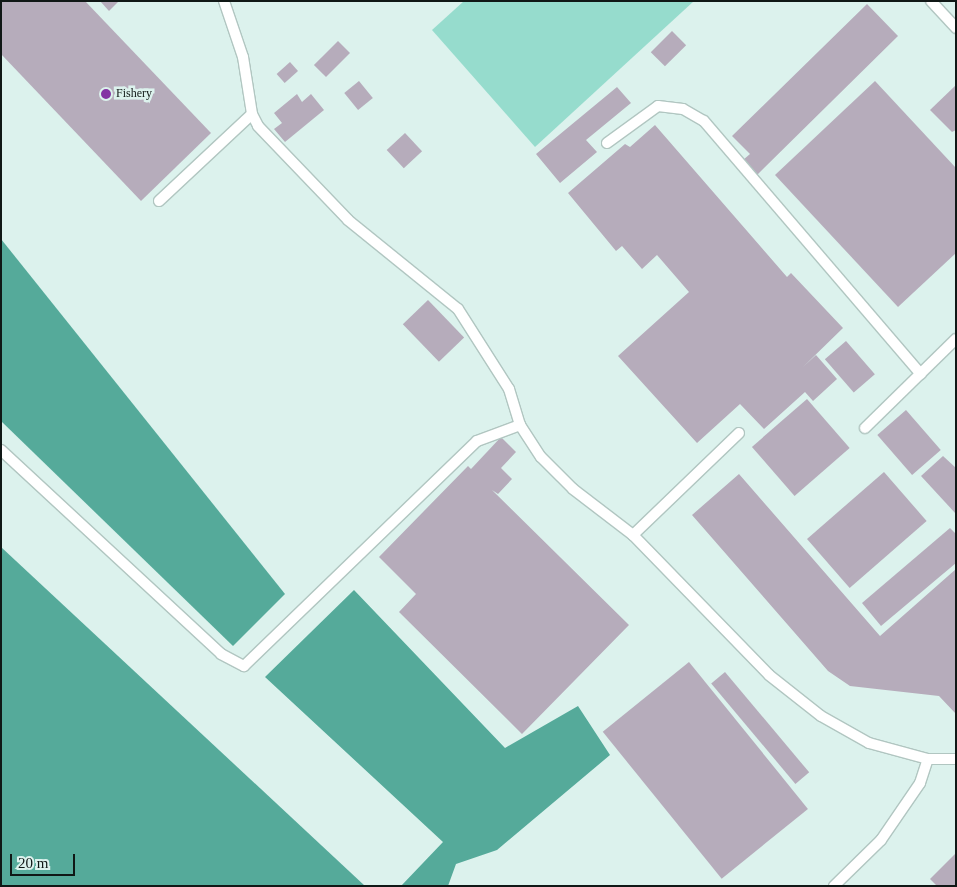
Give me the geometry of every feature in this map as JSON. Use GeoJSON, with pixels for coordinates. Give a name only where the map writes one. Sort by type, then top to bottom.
{"type":"FeatureCollection","features":[{"type":"Feature","properties":{"kind":"lane"},"geometry":{"type":"LineString","coordinates":[[224,1],[243,57],[252,114],[258,126],[348,220],[458,309],[509,389],[520,425],[542,457],[573,489],[634,534],[769,675],[821,716],[869,743],[928,759],[956,759]]}},
{"type":"Feature","properties":{"kind":"lane"},"geometry":{"type":"LineString","coordinates":[[931,1],[956,28]]}},
{"type":"Feature","properties":{"kind":"lane"},"geometry":{"type":"LineString","coordinates":[[607,143],[658,106],[682,109],[704,121],[921,374]]}},
{"type":"Feature","properties":{"kind":"lane"},"geometry":{"type":"LineString","coordinates":[[159,201],[252,114]]}},
{"type":"Feature","properties":{"kind":"lane"},"geometry":{"type":"LineString","coordinates":[[865,428],[956,339]]}},
{"type":"Feature","properties":{"kind":"lane"},"geometry":{"type":"LineString","coordinates":[[1,450],[221,654],[244,666],[478,441],[520,425]]}},
{"type":"Feature","properties":{"kind":"lane"},"geometry":{"type":"LineString","coordinates":[[634,534],[739,433]]}},
{"type":"Feature","properties":{"kind":"lane"},"geometry":{"type":"LineString","coordinates":[[834,886],[881,840],[920,783],[928,759]]}},
{"type":"Feature","properties":{"kind":"shaded area"},"geometry":{"type":"Polygon","coordinates":[[[464,1],[694,1],[535,147],[432,30],[464,1]]]}},
{"type":"Feature","properties":{"kind":"shaded area"},"geometry":{"type":"Polygon","coordinates":[[[1,239],[285,594],[233,646],[1,421],[1,239]]]}},
{"type":"Feature","properties":{"kind":"shaded area"},"geometry":{"type":"Polygon","coordinates":[[[1,547],[365,886],[1,886],[1,547]]]}},
{"type":"Feature","properties":{"kind":"shaded area"},"geometry":{"type":"Polygon","coordinates":[[[354,590],[505,748],[578,706],[610,755],[497,850],[456,864],[448,886],[401,886],[443,842],[265,677],[354,590]]]}},
{"type":"Feature","properties":{"kind":"building","name":"Fishery"},"geometry":{"type":"Polygon","coordinates":[[[1,1],[85,1],[211,133],[141,201],[1,54],[1,1]]]}},
{"type":"Feature","properties":{"kind":"building"},"geometry":{"type":"Polygon","coordinates":[[[100,1],[119,1],[109,11],[100,1]]]}},
{"type":"Feature","properties":{"kind":"building"},"geometry":{"type":"Polygon","coordinates":[[[867,4],[898,36],[757,175],[743,160],[750,154],[732,136],[867,4]]]}},
{"type":"Feature","properties":{"kind":"building"},"geometry":{"type":"Polygon","coordinates":[[[672,31],[686,45],[665,66],[651,52],[672,31]]]}},
{"type":"Feature","properties":{"kind":"building"},"geometry":{"type":"Polygon","coordinates":[[[338,41],[350,53],[326,77],[314,65],[338,41]]]}},
{"type":"Feature","properties":{"kind":"building"},"geometry":{"type":"Polygon","coordinates":[[[290,62],[298,71],[285,83],[277,74],[290,62]]]}},
{"type":"Feature","properties":{"kind":"building"},"geometry":{"type":"Polygon","coordinates":[[[359,81],[373,98],[358,110],[344,93],[359,81]]]}},
{"type":"Feature","properties":{"kind":"building"},"geometry":{"type":"Polygon","coordinates":[[[875,81],[956,168],[956,253],[898,307],[775,175],[875,81]]]}},
{"type":"Feature","properties":{"kind":"building"},"geometry":{"type":"Polygon","coordinates":[[[956,85],[956,130],[952,132],[930,110],[956,85]]]}},
{"type":"Feature","properties":{"kind":"building"},"geometry":{"type":"Polygon","coordinates":[[[617,87],[631,103],[586,140],[597,152],[560,183],[536,154],[617,87]]]}},
{"type":"Feature","properties":{"kind":"building"},"geometry":{"type":"Polygon","coordinates":[[[297,94],[302,102],[311,94],[324,110],[285,142],[274,129],[282,123],[274,113],[297,94]]]}},
{"type":"Feature","properties":{"kind":"building"},"geometry":{"type":"Polygon","coordinates":[[[655,125],[787,277],[791,273],[843,328],[803,367],[816,355],[837,379],[813,401],[805,392],[764,429],[740,404],[697,443],[618,356],[689,292],[657,255],[642,269],[622,246],[616,251],[568,193],[625,144],[630,147],[655,125]]]}},
{"type":"Feature","properties":{"kind":"building"},"geometry":{"type":"Polygon","coordinates":[[[405,133],[422,151],[404,168],[387,150],[405,133]]]}},
{"type":"Feature","properties":{"kind":"building"},"geometry":{"type":"Polygon","coordinates":[[[428,300],[464,337],[439,362],[403,324],[428,300]]]}},
{"type":"Feature","properties":{"kind":"building"},"geometry":{"type":"Polygon","coordinates":[[[846,341],[875,374],[854,393],[825,359],[846,341]]]}},
{"type":"Feature","properties":{"kind":"building"},"geometry":{"type":"Polygon","coordinates":[[[807,399],[850,448],[795,496],[752,447],[807,399]]]}},
{"type":"Feature","properties":{"kind":"building"},"geometry":{"type":"Polygon","coordinates":[[[906,410],[941,450],[912,475],[877,435],[906,410]]]}},
{"type":"Feature","properties":{"kind":"building"},"geometry":{"type":"Polygon","coordinates":[[[501,437],[516,452],[501,468],[512,479],[498,494],[492,490],[629,625],[522,734],[399,612],[416,594],[379,557],[468,466],[471,469],[501,437]]]}},
{"type":"Feature","properties":{"kind":"building"},"geometry":{"type":"Polygon","coordinates":[[[943,456],[956,468],[956,514],[921,476],[943,456]]]}},
{"type":"Feature","properties":{"kind":"building"},"geometry":{"type":"Polygon","coordinates":[[[884,472],[927,521],[850,588],[807,539],[884,472]]]}},
{"type":"Feature","properties":{"kind":"building"},"geometry":{"type":"Polygon","coordinates":[[[739,474],[880,636],[956,569],[956,714],[939,696],[850,686],[828,671],[692,515],[739,474]]]}},
{"type":"Feature","properties":{"kind":"building"},"geometry":{"type":"Polygon","coordinates":[[[950,528],[956,534],[956,563],[881,626],[862,603],[950,528]]]}},
{"type":"Feature","properties":{"kind":"building"},"geometry":{"type":"Polygon","coordinates":[[[689,662],[808,809],[722,879],[603,732],[689,662]]]}},
{"type":"Feature","properties":{"kind":"building"},"geometry":{"type":"Polygon","coordinates":[[[725,672],[809,772],[795,784],[711,684],[725,672]]]}},
{"type":"Feature","properties":{"kind":"building"},"geometry":{"type":"Polygon","coordinates":[[[956,853],[956,886],[937,886],[930,879],[956,853]]]}},
{"type":"Feature","properties":{"kind":"place","name":"Fishery"},"geometry":{"type":"Point","coordinates":[106,94]}}]}
